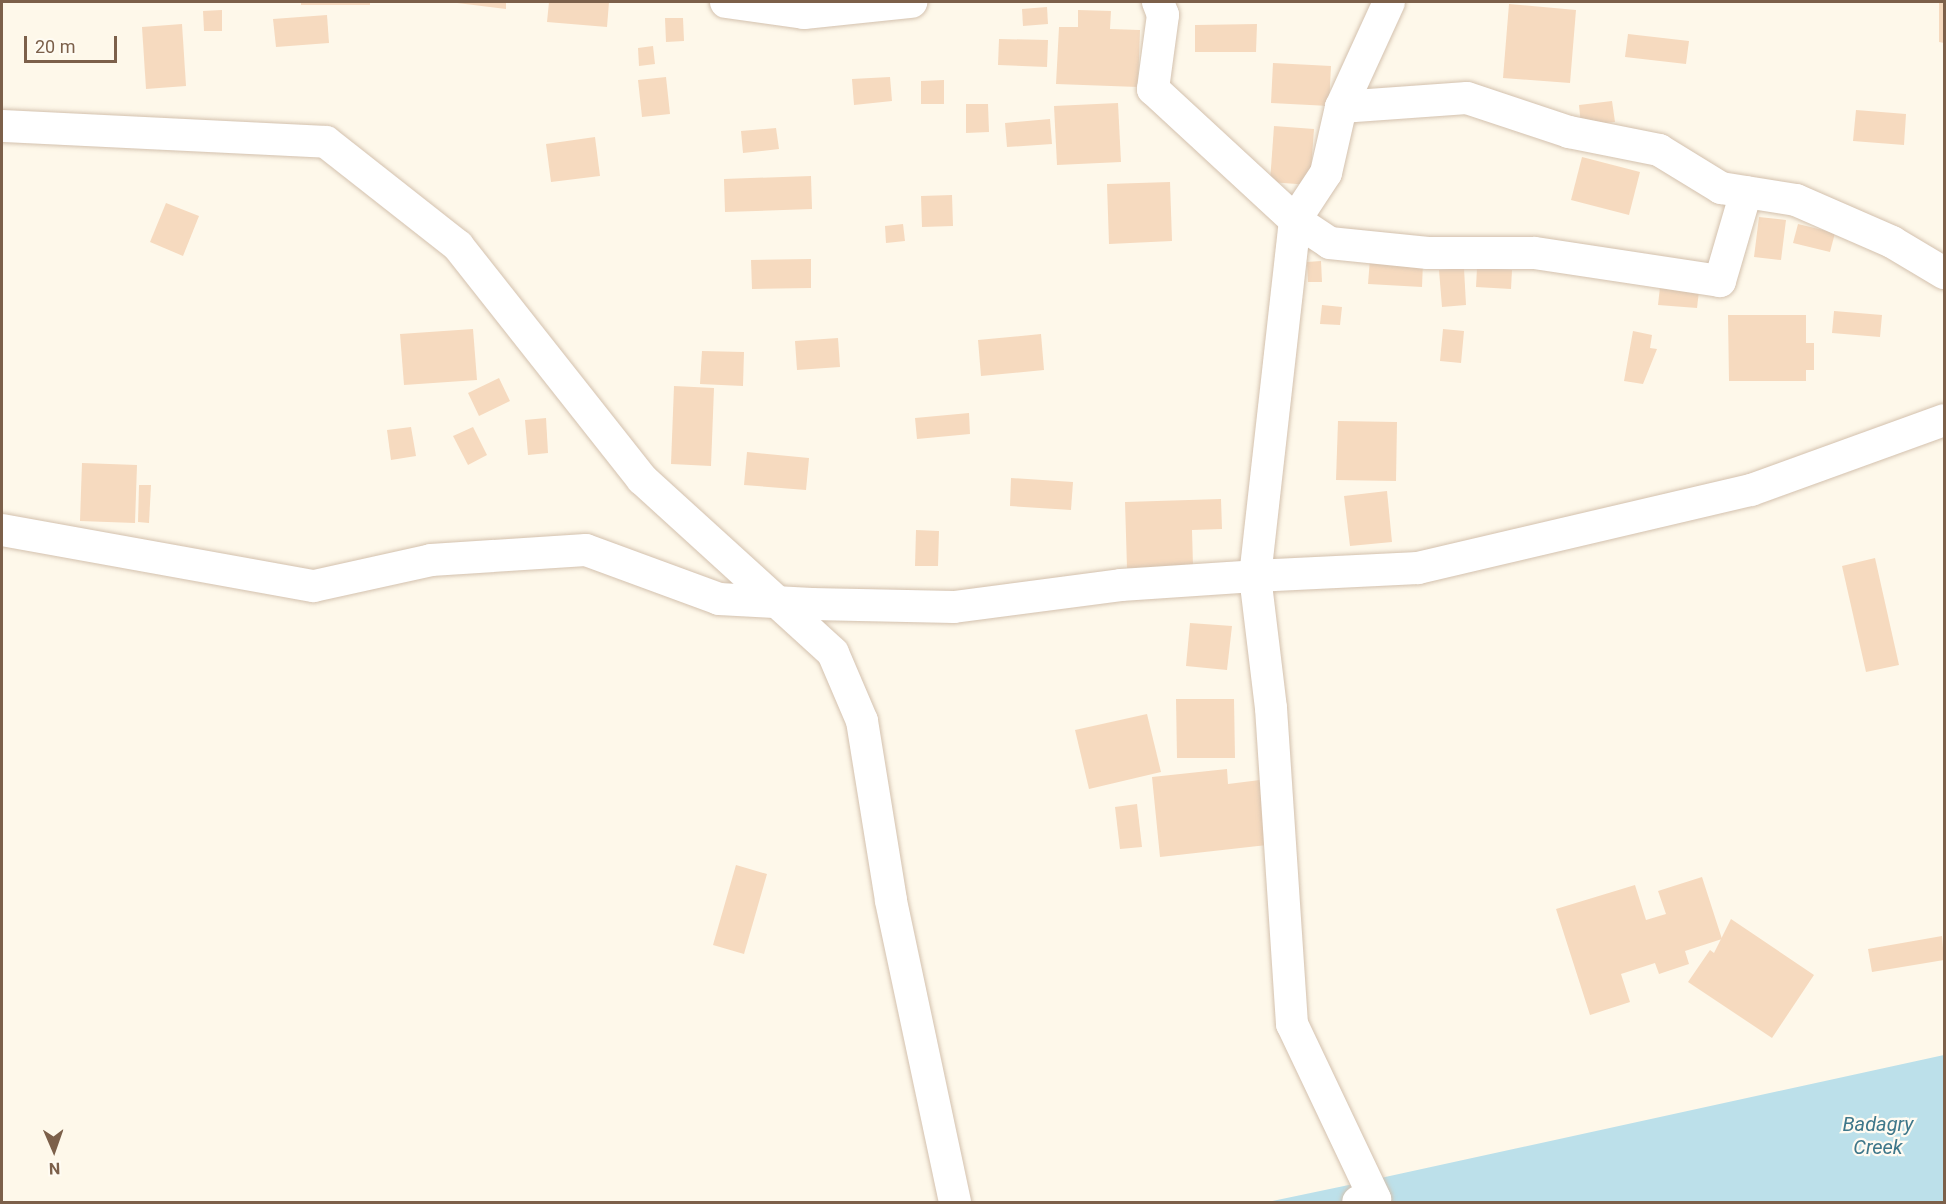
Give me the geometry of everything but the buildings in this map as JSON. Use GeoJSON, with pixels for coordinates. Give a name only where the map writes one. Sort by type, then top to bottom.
{"type":"FeatureCollection","features":[{"type":"Feature","properties":{"kind":"street"},"geometry":{"type":"LineString","coordinates":[[726,2],[804,13],[911,2]]}},
{"type":"Feature","properties":{"kind":"street"},"geometry":{"type":"LineString","coordinates":[[1158,2],[1163,15],[1153,88],[1295,220],[1330,243],[1428,253],[1534,254],[1720,281],[1746,192]]}},
{"type":"Feature","properties":{"kind":"street"},"geometry":{"type":"LineString","coordinates":[[1358,1203],[1375,1199],[1292,1024],[1271,708],[1255,576],[1295,220],[1326,173],[1341,107],[1389,2]]}},
{"type":"Feature","properties":{"kind":"street"},"geometry":{"type":"LineString","coordinates":[[1341,107],[1467,98],[1569,132],[1659,150],[1721,188],[1796,200],[1892,242],[1944,273]]}},
{"type":"Feature","properties":{"kind":"street"},"geometry":{"type":"LineString","coordinates":[[2,126],[327,142],[458,246],[642,480],[782,603],[833,653],[862,721],[891,901],[955,1203]]}},
{"type":"Feature","properties":{"kind":"street"},"geometry":{"type":"LineString","coordinates":[[2,530],[314,586],[430,560],[586,550],[719,599],[782,603],[954,607],[1120,585],[1418,568],[1751,490],[1944,420]]}},
{"type":"Feature","properties":{"kind":"water","name":"Badagry Creek"},"geometry":{"type":"Polygon","coordinates":[[[1944,1055],[1944,1202],[1267,1202],[1344,1186],[1944,1055]]]}}]}
